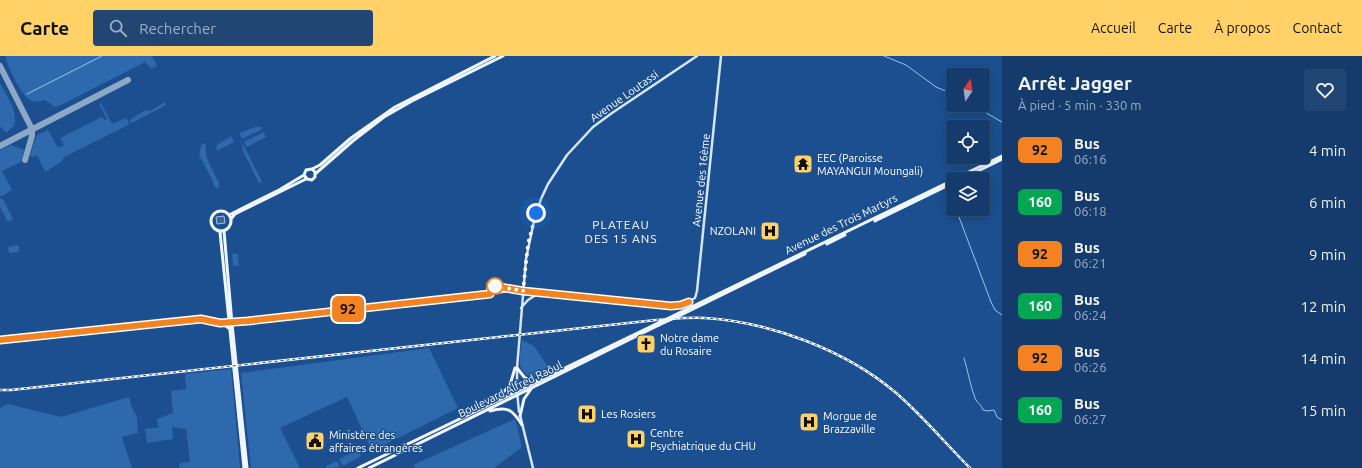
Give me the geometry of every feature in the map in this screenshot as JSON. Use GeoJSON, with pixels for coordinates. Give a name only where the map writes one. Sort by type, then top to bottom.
{"type":"FeatureCollection","features":[{"type":"Feature","properties":{"kind":"main road"},"geometry":{"type":"LineString","coordinates":[[305,177],[306,170],[320,165],[351,138],[389,110],[495,56]]}},
{"type":"Feature","properties":{"kind":"main road"},"geometry":{"type":"LineString","coordinates":[[222,232],[213,229],[211,225],[211,217],[217,212],[221,211],[229,214],[305,177],[312,180],[315,177],[315,174],[354,140],[384,117],[412,101],[502,56]]}},
{"type":"Feature","properties":{"kind":"main road","name":"Avenue Loutassi"},"geometry":{"type":"LineString","coordinates":[[533,468],[519,414],[516,394],[516,368],[528,244],[541,199],[548,184],[567,155],[583,137],[603,119],[697,56]]}},
{"type":"Feature","properties":{"kind":"main road","name":"Avenue des 16ème"},"geometry":{"type":"LineString","coordinates":[[539,293],[671,306],[681,305],[695,298],[697,291],[721,56]]}},
{"type":"Feature","properties":{"kind":"main road","name":"Avenue des Trois Martyrs"},"geometry":{"type":"LineString","coordinates":[[969,172],[1002,156]]}},
{"type":"Feature","properties":{"kind":"main road"},"geometry":{"type":"LineString","coordinates":[[976,172],[1002,159]]}},
{"type":"Feature","properties":{"kind":"main road"},"geometry":{"type":"LineString","coordinates":[[312,169],[315,174]]}},
{"type":"Feature","properties":{"kind":"main road"},"geometry":{"type":"LineString","coordinates":[[231,219],[235,214],[305,177]]}},
{"type":"Feature","properties":{"kind":"main road","name":"Avenue des Trois Martyrs"},"geometry":{"type":"LineString","coordinates":[[737,286],[946,183]]}},
{"type":"Feature","properties":{"kind":"main road","name":"Avenue des Trois Martyrs"},"geometry":{"type":"LineString","coordinates":[[737,286],[946,186]]}},
{"type":"Feature","properties":{"kind":"main road"},"geometry":{"type":"LineString","coordinates":[[222,232],[230,227],[231,219],[229,214]]}},
{"type":"Feature","properties":{"kind":"main road"},"geometry":{"type":"LineString","coordinates":[[222,232],[248,468]]}},
{"type":"Feature","properties":{"kind":"main road"},"geometry":{"type":"LineString","coordinates":[[490,294],[491,288],[494,286],[539,293]]}},
{"type":"Feature","properties":{"kind":"main road"},"geometry":{"type":"LineString","coordinates":[[516,394],[539,381],[737,286]]}},
{"type":"Feature","properties":{"kind":"main road"},"geometry":{"type":"LineString","coordinates":[[0,340],[201,319],[231,323],[514,290]]}},
{"type":"Feature","properties":{"kind":"main road"},"geometry":{"type":"LineString","coordinates":[[521,308],[528,300],[539,293]]}},
{"type":"Feature","properties":{"kind":"main road","name":"Boulevard Alfred Raôul"},"geometry":{"type":"LineString","coordinates":[[358,468],[493,403],[532,388],[660,326],[680,314]]}},
{"type":"Feature","properties":{"kind":"main road"},"geometry":{"type":"LineString","coordinates":[[222,323],[230,329]]}},
{"type":"Feature","properties":{"kind":"main road"},"geometry":{"type":"LineString","coordinates":[[231,323],[230,329],[244,468]]}},
{"type":"Feature","properties":{"kind":"main road"},"geometry":{"type":"LineString","coordinates":[[493,403],[510,385],[516,368],[525,378],[532,381],[539,381]]}},
{"type":"Feature","properties":{"kind":"main road"},"geometry":{"type":"LineString","coordinates":[[519,414],[524,399],[532,388]]}},
{"type":"Feature","properties":{"kind":"main road","name":"Boulevard Alfred Raôul"},"geometry":{"type":"LineString","coordinates":[[369,468],[483,413],[516,394]]}},
{"type":"Feature","properties":{"kind":"main road"},"geometry":{"type":"LineString","coordinates":[[483,413],[498,409],[508,409],[522,425]]}},
{"type":"Feature","properties":{"kind":"shaded area"},"geometry":{"type":"Polygon","coordinates":[[[6,56],[152,56],[157,66],[151,69],[145,62],[55,107],[45,100],[38,102],[30,100],[23,93],[8,66],[6,56]]]}},
{"type":"Feature","properties":{"kind":"shaded area"},"geometry":{"type":"Polygon","coordinates":[[[0,83],[15,115],[14,126],[6,133],[0,126],[0,83]]]}},
{"type":"Feature","properties":{"kind":"shaded area"},"geometry":{"type":"Polygon","coordinates":[[[165,102],[166,105],[132,123],[130,121],[132,118],[146,110],[150,111],[165,102]]]}},
{"type":"Feature","properties":{"kind":"shaded area"},"geometry":{"type":"Polygon","coordinates":[[[101,103],[112,124],[126,118],[129,122],[128,125],[64,157],[61,162],[45,172],[37,155],[32,157],[30,155],[37,135],[48,130],[58,148],[64,145],[60,138],[102,117],[105,120],[107,119],[99,104],[101,103]]]}},
{"type":"Feature","properties":{"kind":"shaded area"},"geometry":{"type":"Polygon","coordinates":[[[255,127],[261,127],[262,129],[242,139],[239,133],[255,127]]]}},
{"type":"Feature","properties":{"kind":"shaded area"},"geometry":{"type":"Polygon","coordinates":[[[264,132],[266,137],[247,147],[244,142],[264,132]]]}},
{"type":"Feature","properties":{"kind":"shaded area"},"geometry":{"type":"Polygon","coordinates":[[[231,136],[234,142],[216,151],[217,145],[231,136]]]}},
{"type":"Feature","properties":{"kind":"shaded area"},"geometry":{"type":"Polygon","coordinates":[[[202,143],[206,145],[205,149],[207,159],[219,183],[217,188],[215,187],[199,155],[202,143]]]}},
{"type":"Feature","properties":{"kind":"shaded area"},"geometry":{"type":"Polygon","coordinates":[[[243,144],[262,182],[261,183],[259,183],[242,149],[243,144]]]}},
{"type":"Feature","properties":{"kind":"shaded area"},"geometry":{"type":"Polygon","coordinates":[[[11,145],[24,150],[21,162],[2,171],[12,190],[0,197],[0,150],[11,145]]]}},
{"type":"Feature","properties":{"kind":"shaded area"},"geometry":{"type":"Polygon","coordinates":[[[1,198],[3,199],[13,219],[8,222],[0,207],[1,198]]]}},
{"type":"Feature","properties":{"kind":"shaded area"},"geometry":{"type":"Polygon","coordinates":[[[224,216],[225,223],[217,224],[216,217],[224,216]]]}},
{"type":"Feature","properties":{"kind":"shaded area"},"geometry":{"type":"Polygon","coordinates":[[[17,245],[19,247],[19,252],[9,253],[8,247],[17,245]]]}},
{"type":"Feature","properties":{"kind":"shaded area"},"geometry":{"type":"Polygon","coordinates":[[[232,254],[238,254],[239,265],[233,266],[232,254]]]}},
{"type":"Feature","properties":{"kind":"shaded area"},"geometry":{"type":"Polygon","coordinates":[[[522,340],[534,346],[551,371],[533,378],[523,372],[520,363],[522,340]]]}},
{"type":"Feature","properties":{"kind":"shaded area"},"geometry":{"type":"Polygon","coordinates":[[[429,348],[458,408],[372,451],[347,397],[280,428],[300,468],[251,468],[241,373],[429,348]]]}},
{"type":"Feature","properties":{"kind":"shaded area"},"geometry":{"type":"Polygon","coordinates":[[[231,369],[240,468],[179,468],[180,463],[190,462],[186,429],[172,427],[173,439],[147,443],[145,429],[161,427],[158,426],[157,419],[173,413],[171,391],[186,389],[185,374],[231,369]]]}},
{"type":"Feature","properties":{"kind":"shaded area"},"geometry":{"type":"Polygon","coordinates":[[[129,397],[132,408],[137,417],[138,433],[122,437],[132,468],[0,468],[0,408],[8,404],[61,417],[129,397]]]}},
{"type":"Feature","properties":{"kind":"shaded area"},"geometry":{"type":"Polygon","coordinates":[[[515,419],[522,447],[494,468],[415,468],[413,465],[515,419]]]}},
{"type":"Feature","properties":{"kind":"shaded area"},"geometry":{"type":"Polygon","coordinates":[[[358,450],[361,456],[343,466],[339,459],[358,450]]]}},
{"type":"Feature","properties":{"kind":"shaded area"},"geometry":{"type":"Polygon","coordinates":[[[337,461],[340,467],[327,468],[326,466],[337,461]]]}},
{"type":"Feature","properties":{"kind":"waterway"},"geometry":{"type":"LineString","coordinates":[[27,94],[102,56]]}},
{"type":"Feature","properties":{"kind":"waterway"},"geometry":{"type":"LineString","coordinates":[[884,56],[906,65],[936,87],[946,91]]}},
{"type":"Feature","properties":{"kind":"waterway"},"geometry":{"type":"LineString","coordinates":[[985,112],[1002,122]]}},
{"type":"Feature","properties":{"kind":"waterway"},"geometry":{"type":"LineString","coordinates":[[959,216],[991,302],[995,310],[1002,315]]}},
{"type":"Feature","properties":{"kind":"waterway"},"geometry":{"type":"LineString","coordinates":[[964,358],[976,400],[983,410],[994,410],[997,417],[1002,420]]}},
{"type":"Feature","properties":{"kind":"taxiway"},"geometry":{"type":"LineString","coordinates":[[0,66],[32,129],[32,136],[25,160]]}},
{"type":"Feature","properties":{"kind":"taxiway"},"geometry":{"type":"LineString","coordinates":[[0,146],[128,80]]}},
{"type":"Feature","properties":{"kind":"railway"},"geometry":{"type":"LineString","coordinates":[[0,390],[656,320],[705,318],[755,325],[780,332],[830,351],[853,363],[895,392],[970,468]]}},
{"type":"Feature","properties":{"kind":"bus line","name":"92"},"geometry":{"type":"LineString","coordinates":[[0,340],[201,319],[207,319],[220,323],[248,321],[263,318],[490,294],[491,288],[494,286],[523,291],[671,306],[689,302]]}},
{"type":"Feature","properties":{"kind":"place","name":"EEC (Paroisse MAYANGUI Moungali)"},"geometry":{"type":"Point","coordinates":[803,164]}},
{"type":"Feature","properties":{"kind":"place","name":"NZOLANI"},"geometry":{"type":"Point","coordinates":[770,231]}},
{"type":"Feature","properties":{"kind":"place","name":"Notre dame du Rosaire"},"geometry":{"type":"Point","coordinates":[646,344]}},
{"type":"Feature","properties":{"kind":"place","name":"Les Rosiers"},"geometry":{"type":"Point","coordinates":[587,414]}},
{"type":"Feature","properties":{"kind":"place","name":"Morgue de Brazzaville"},"geometry":{"type":"Point","coordinates":[809,422]}},
{"type":"Feature","properties":{"kind":"place","name":"Centre Psychiatrique du CHU"},"geometry":{"type":"Point","coordinates":[636,439]}},
{"type":"Feature","properties":{"kind":"place","name":"Ministère des affaires étrangères"},"geometry":{"type":"Point","coordinates":[315,441]}},
{"type":"Feature","properties":{"kind":"district","name":"PLATEAU DES 15 ANS"},"geometry":{"type":"Point","coordinates":[621,232]}},
{"type":"Feature","properties":{"kind":"route"},"geometry":{"type":"LineString","coordinates":[[495,286],[523,291],[528,244],[536,213]]}}]}
